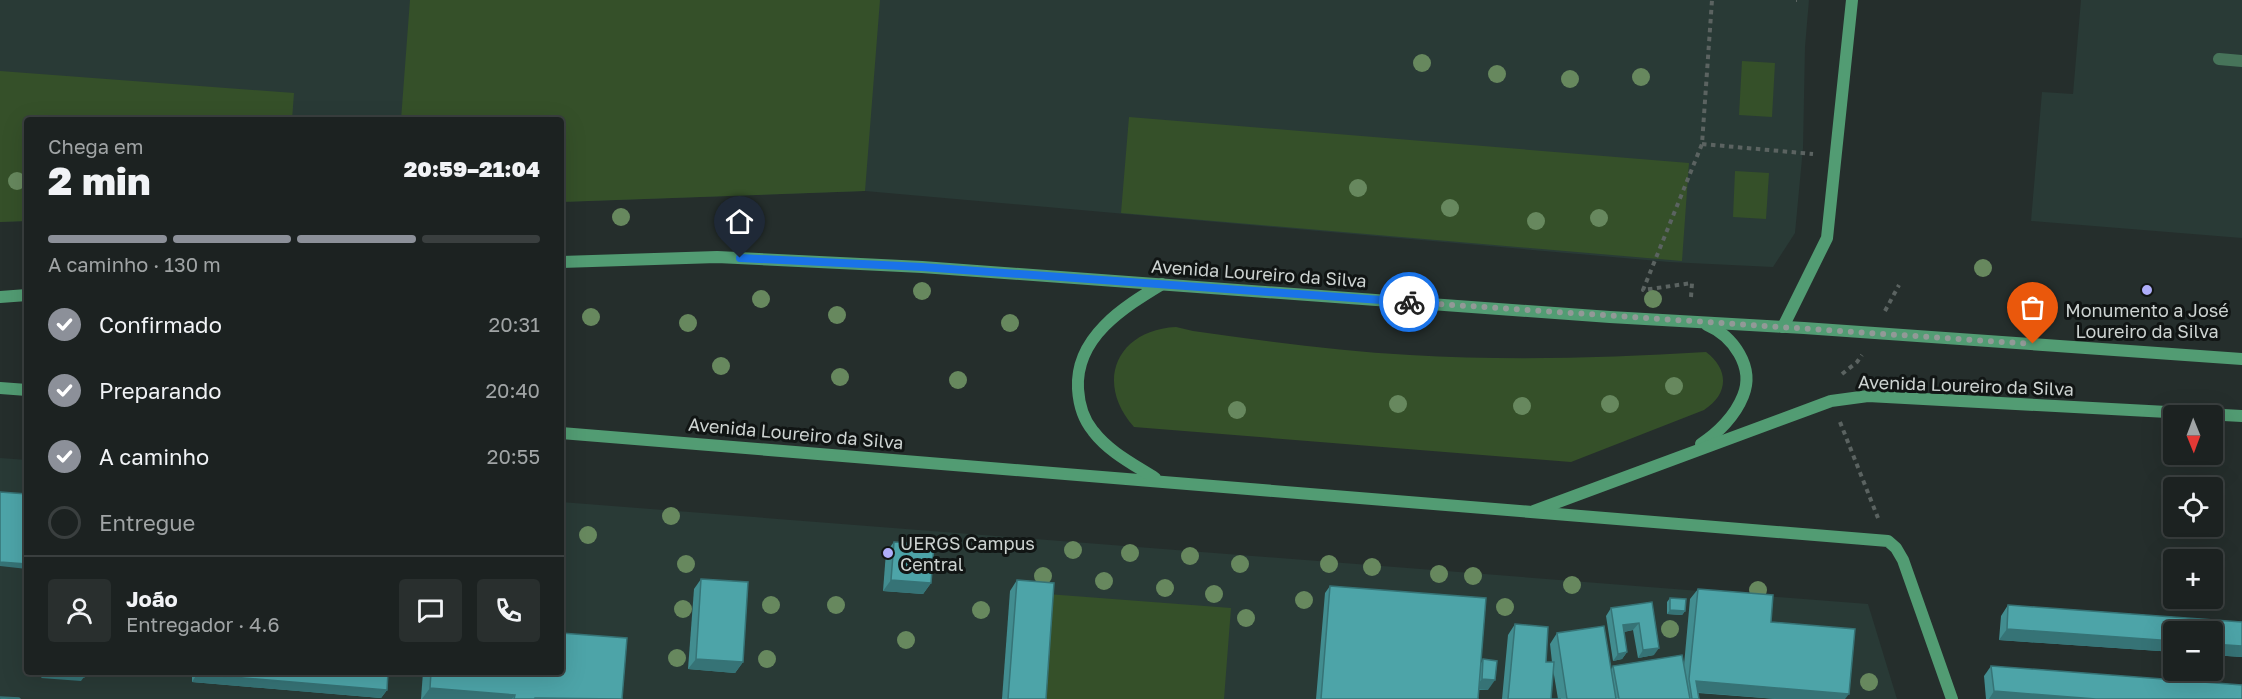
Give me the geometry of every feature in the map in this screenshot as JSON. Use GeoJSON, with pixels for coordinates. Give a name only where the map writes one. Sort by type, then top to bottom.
{"type":"FeatureCollection","features":[{"type":"Feature","properties":{"kind":"main road"},"geometry":{"type":"LineString","coordinates":[[1783,327],[1827,238],[1852,0]]}},
{"type":"Feature","properties":{"kind":"main road","name":"Avenida Loureiro da Silva"},"geometry":{"type":"LineString","coordinates":[[564,262],[717,257],[922,267],[2242,359]]}},
{"type":"Feature","properties":{"kind":"main road"},"geometry":{"type":"LineString","coordinates":[[1158,480],[1119,455],[1094,433],[1081,409],[1078,383],[1087,349],[1099,331],[1126,307],[1162,284]]}},
{"type":"Feature","properties":{"kind":"main road"},"geometry":{"type":"LineString","coordinates":[[0,297],[24,295]]}},
{"type":"Feature","properties":{"kind":"main road"},"geometry":{"type":"LineString","coordinates":[[1685,455],[1714,435],[1735,411],[1744,394],[1746,377],[1742,358],[1732,342],[1719,330],[1702,323]]}},
{"type":"Feature","properties":{"kind":"main road"},"geometry":{"type":"LineString","coordinates":[[0,388],[24,390]]}},
{"type":"Feature","properties":{"kind":"main road","name":"Avenida Loureiro da Silva"},"geometry":{"type":"LineString","coordinates":[[1530,513],[1831,400],[1868,396],[2242,416]]}},
{"type":"Feature","properties":{"kind":"main road","name":"Avenida Loureiro da Silva"},"geometry":{"type":"LineString","coordinates":[[564,433],[1888,541],[1896,548],[1903,560],[1952,699]]}},
{"type":"Feature","properties":{"kind":"lane"},"geometry":{"type":"LineString","coordinates":[[2219,59],[2242,61]]}},
{"type":"Feature","properties":{"kind":"path"},"geometry":{"type":"LineString","coordinates":[[1689,322],[1692,283],[1643,290],[1702,144],[1712,0]]}},
{"type":"Feature","properties":{"kind":"path"},"geometry":{"type":"LineString","coordinates":[[1702,144],[1802,153]]}},
{"type":"Feature","properties":{"kind":"shaded area"},"geometry":{"type":"Polygon","coordinates":[[[0,0],[1809,0],[1805,47],[1803,148],[1795,233],[1773,267],[1669,262],[865,191],[564,202],[564,117],[24,117],[24,221],[0,222],[0,0]]]}},
{"type":"Feature","properties":{"kind":"shaded area"},"geometry":{"type":"Polygon","coordinates":[[[2081,0],[2242,0],[2242,238],[2031,221],[2042,92],[2073,94],[2081,0]]]}},
{"type":"Feature","properties":{"kind":"shaded area","name":"UERGS Campus Central"},"geometry":{"type":"Polygon","coordinates":[[[0,458],[24,460],[24,675],[564,675],[564,502],[1868,604],[1897,699],[0,699],[0,458]]]}},
{"type":"Feature","properties":{"kind":"green space"},"geometry":{"type":"Polygon","coordinates":[[[410,0],[880,0],[865,191],[564,202],[564,117],[401,117],[410,0]]]}},
{"type":"Feature","properties":{"kind":"green space"},"geometry":{"type":"Polygon","coordinates":[[[1742,61],[1775,63],[1772,117],[1739,115],[1742,61]]]}},
{"type":"Feature","properties":{"kind":"green space"},"geometry":{"type":"Polygon","coordinates":[[[0,71],[294,93],[292,117],[24,117],[24,221],[0,222],[0,71]]]}},
{"type":"Feature","properties":{"kind":"green space"},"geometry":{"type":"Polygon","coordinates":[[[1129,117],[1689,163],[1682,261],[1121,213],[1129,117]]]}},
{"type":"Feature","properties":{"kind":"green space"},"geometry":{"type":"Polygon","coordinates":[[[1735,171],[1769,173],[1766,219],[1733,217],[1735,171]]]}},
{"type":"Feature","properties":{"kind":"green space"},"geometry":{"type":"Polygon","coordinates":[[[1176,327],[1328,348],[1447,357],[1558,358],[1706,352],[1719,367],[1723,382],[1718,397],[1704,410],[1571,462],[1134,427],[1122,410],[1115,393],[1114,376],[1118,361],[1126,348],[1139,338],[1156,330],[1176,327]]]}},
{"type":"Feature","properties":{"kind":"green space"},"geometry":{"type":"Polygon","coordinates":[[[1047,594],[1231,608],[1224,699],[1039,699],[1047,594]]]}},
{"type":"Feature","properties":{"kind":"building"},"geometry":{"type":"Polygon","coordinates":[[[0,492],[24,494],[24,564],[0,562],[0,492]]]}},
{"type":"Feature","properties":{"kind":"building"},"geometry":{"type":"Polygon","coordinates":[[[894,542],[934,545],[931,583],[891,580],[894,542]]]}},
{"type":"Feature","properties":{"kind":"building"},"geometry":{"type":"Polygon","coordinates":[[[701,579],[748,582],[743,662],[696,659],[701,579]]]}},
{"type":"Feature","properties":{"kind":"building"},"geometry":{"type":"Polygon","coordinates":[[[1017,580],[1054,583],[1046,699],[1008,699],[1017,580]]]}},
{"type":"Feature","properties":{"kind":"building"},"geometry":{"type":"Polygon","coordinates":[[[1330,586],[1486,598],[1478,699],[1321,699],[1330,586]]]}},
{"type":"Feature","properties":{"kind":"building"},"geometry":{"type":"Polygon","coordinates":[[[1698,589],[1773,595],[1771,622],[1855,629],[1849,694],[1696,681],[1699,699],[1692,699],[1689,679],[1698,589]]]}},
{"type":"Feature","properties":{"kind":"building"},"geometry":{"type":"Polygon","coordinates":[[[1670,598],[1686,599],[1685,611],[1670,610],[1670,598]]]}},
{"type":"Feature","properties":{"kind":"building"},"geometry":{"type":"Polygon","coordinates":[[[1652,602],[1659,648],[1643,650],[1639,623],[1623,625],[1627,652],[1618,654],[1611,608],[1652,602]]]}},
{"type":"Feature","properties":{"kind":"building"},"geometry":{"type":"Polygon","coordinates":[[[2008,605],[2242,622],[2242,646],[2223,645],[2223,621],[2163,621],[2163,640],[2007,629],[2008,605]]]}},
{"type":"Feature","properties":{"kind":"building"},"geometry":{"type":"Polygon","coordinates":[[[1515,624],[1548,627],[1546,662],[1554,662],[1551,699],[1508,699],[1515,624]]]}},
{"type":"Feature","properties":{"kind":"building"},"geometry":{"type":"Polygon","coordinates":[[[1604,626],[1616,699],[1567,699],[1557,633],[1604,626]]]}},
{"type":"Feature","properties":{"kind":"building"},"geometry":{"type":"Polygon","coordinates":[[[564,633],[627,638],[622,699],[514,699],[515,695],[430,688],[431,675],[564,675],[564,633]]]}},
{"type":"Feature","properties":{"kind":"building"},"geometry":{"type":"Polygon","coordinates":[[[1682,655],[1690,699],[1619,699],[1613,666],[1682,655]]]}},
{"type":"Feature","properties":{"kind":"building"},"geometry":{"type":"Polygon","coordinates":[[[1483,659],[1497,661],[1495,680],[1482,679],[1483,659]]]}},
{"type":"Feature","properties":{"kind":"building"},"geometry":{"type":"Polygon","coordinates":[[[1991,666],[2163,679],[2163,681],[2242,685],[2242,699],[2096,699],[1994,691],[1991,666]]]}},
{"type":"Feature","properties":{"kind":"building"},"geometry":{"type":"Polygon","coordinates":[[[57,675],[84,675],[84,677],[57,675]]]}},
{"type":"Feature","properties":{"kind":"building"},"geometry":{"type":"Polygon","coordinates":[[[209,675],[388,675],[387,690],[209,675]]]}},
{"type":"Feature","properties":{"kind":"building"},"geometry":{"type":"Polygon","coordinates":[[[0,697],[19,698],[20,699],[0,699],[0,697]]]}},
{"type":"Feature","properties":{"kind":"way so far"},"geometry":{"type":"LineString","coordinates":[[1409,302],[2033,344]]}},
{"type":"Feature","properties":{"kind":"place","name":"Monumento a José Loureiro da Silva"},"geometry":{"type":"Point","coordinates":[2147,290]}},
{"type":"Feature","properties":{"kind":"place","name":"UERGS Campus Central"},"geometry":{"type":"Point","coordinates":[888,553]}},
{"type":"Feature","properties":{"kind":"route"},"geometry":{"type":"LineString","coordinates":[[740,258],[922,267],[1409,302]]}}]}
